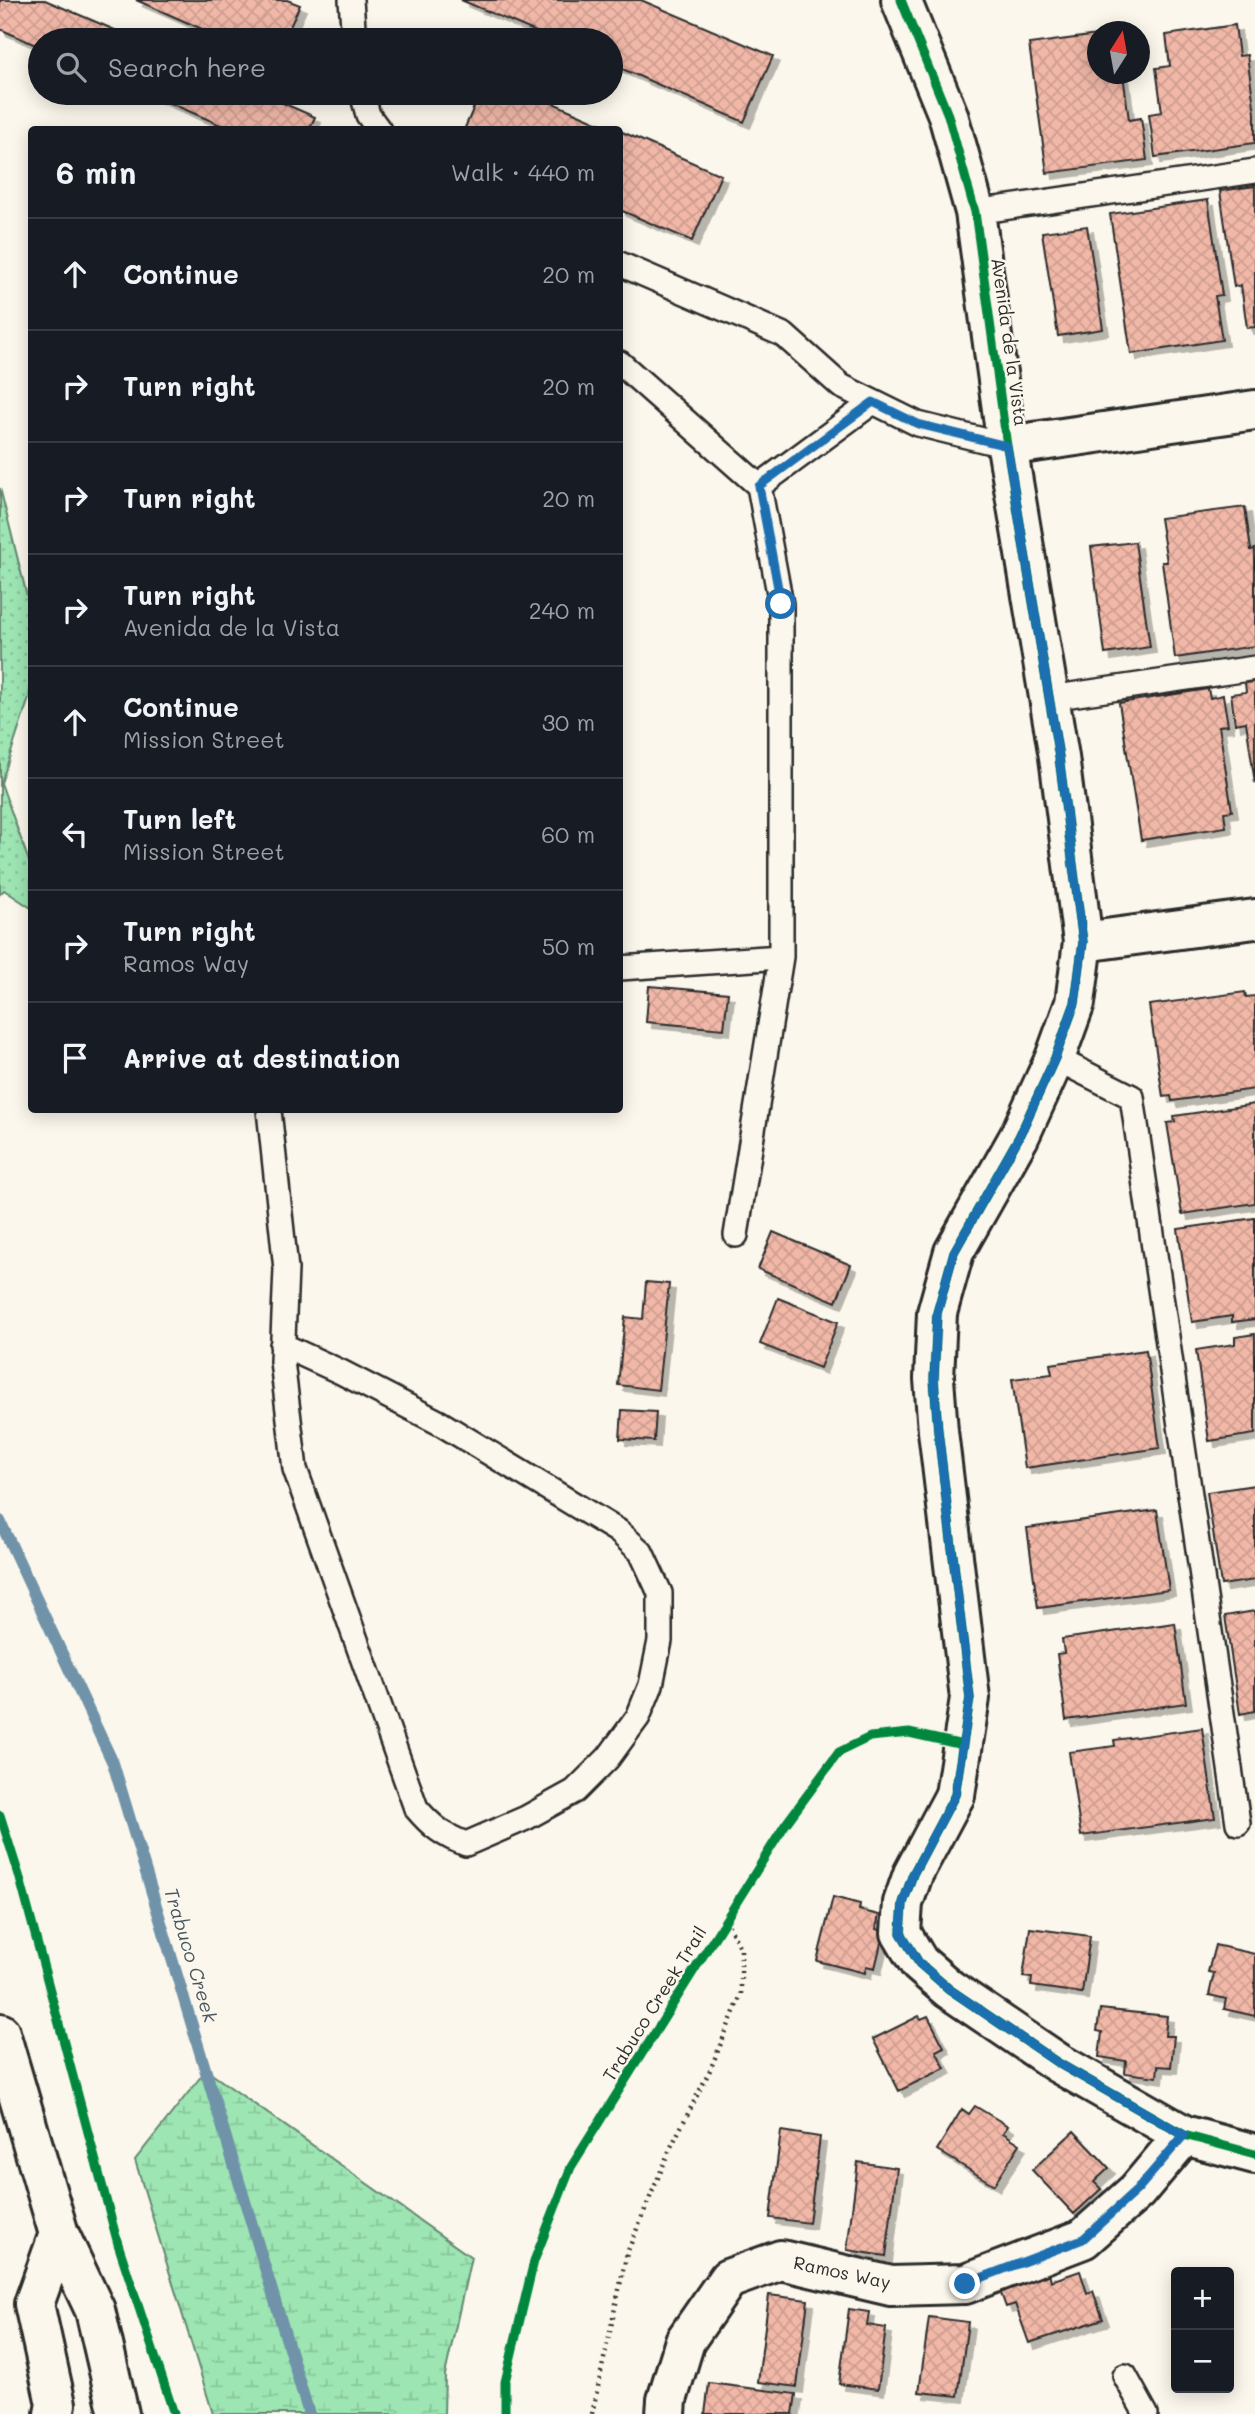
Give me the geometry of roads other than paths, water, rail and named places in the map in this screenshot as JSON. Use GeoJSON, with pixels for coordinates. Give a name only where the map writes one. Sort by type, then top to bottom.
{"type":"FeatureCollection","features":[{"type":"Feature","properties":{"kind":"street","name":"Avenida de la Vista"},"geometry":{"type":"LineString","coordinates":[[901,0],[948,115],[975,212],[1007,446],[1050,698],[1083,942],[1075,1003],[1055,1058],[1019,1137],[954,1252],[937,1313],[934,1379],[938,1431],[970,1698],[955,1795],[913,1874],[903,1903],[901,1933],[919,1963],[949,1989],[1058,2063],[1184,2135],[1255,2154]]}},
{"type":"Feature","properties":{"kind":"street"},"geometry":{"type":"LineString","coordinates":[[1007,446],[1255,410]]}},
{"type":"Feature","properties":{"kind":"street"},"geometry":{"type":"LineString","coordinates":[[1083,942],[1255,919]]}},
{"type":"Feature","properties":{"kind":"street"},"geometry":{"type":"LineString","coordinates":[[0,2032],[59,2234],[95,2310],[119,2414]]}},
{"type":"Feature","properties":{"kind":"street","name":"Ramos Way"},"geometry":{"type":"LineString","coordinates":[[666,2414],[667,2400],[685,2342],[728,2279],[781,2260],[891,2286],[965,2284],[1083,2239],[1137,2190],[1184,2135]]}},
{"type":"Feature","properties":{"kind":"street"},"geometry":{"type":"LineString","coordinates":[[54,2414],[56,2404],[34,2304],[59,2234]]}},
{"type":"Feature","properties":{"kind":"lane"},"geometry":{"type":"LineString","coordinates":[[351,0],[353,28]]}},
{"type":"Feature","properties":{"kind":"lane"},"geometry":{"type":"LineString","coordinates":[[365,105],[368,115],[376,126]]}},
{"type":"Feature","properties":{"kind":"lane"},"geometry":{"type":"LineString","coordinates":[[975,212],[1255,171]]}},
{"type":"Feature","properties":{"kind":"lane"},"geometry":{"type":"LineString","coordinates":[[623,265],[784,335],[841,386],[918,424],[1007,446]]}},
{"type":"Feature","properties":{"kind":"lane"},"geometry":{"type":"LineString","coordinates":[[623,366],[759,486],[781,604],[781,957],[736,1235]]}},
{"type":"Feature","properties":{"kind":"lane"},"geometry":{"type":"LineString","coordinates":[[759,486],[873,402]]}},
{"type":"Feature","properties":{"kind":"lane"},"geometry":{"type":"LineString","coordinates":[[1050,698],[1255,668]]}},
{"type":"Feature","properties":{"kind":"lane"},"geometry":{"type":"LineString","coordinates":[[623,968],[781,957]]}},
{"type":"Feature","properties":{"kind":"lane"},"geometry":{"type":"LineString","coordinates":[[1055,1058],[1132,1097],[1238,1823]]}},
{"type":"Feature","properties":{"kind":"lane"},"geometry":{"type":"LineString","coordinates":[[269,1113],[286,1269],[282,1345],[282,1361],[295,1469],[416,1808],[433,1828],[466,1844],[526,1818],[575,1791],[608,1758],[638,1717],[651,1685],[660,1641],[660,1593],[641,1552],[618,1531],[440,1423],[282,1345]]}},
{"type":"Feature","properties":{"kind":"lane"},"geometry":{"type":"LineString","coordinates":[[1125,2376],[1146,2414]]}},
{"type":"Feature","properties":{"kind":"waterway","name":"Trabuco Creek"},"geometry":{"type":"LineString","coordinates":[[0,1521],[113,1763],[309,2414]]}}]}
